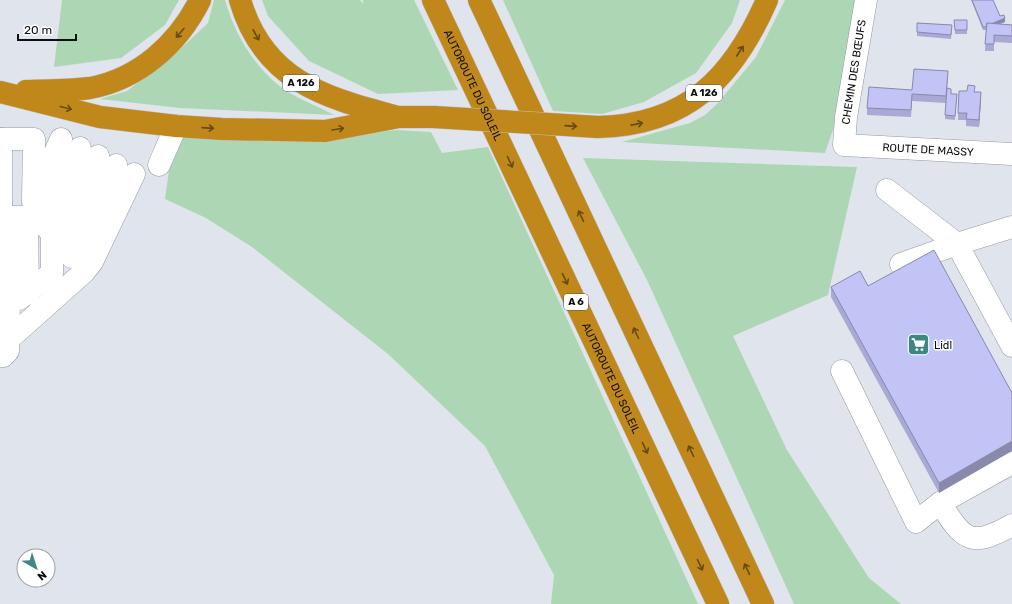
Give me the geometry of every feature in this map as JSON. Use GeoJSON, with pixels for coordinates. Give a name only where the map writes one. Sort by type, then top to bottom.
{"type":"FeatureCollection","features":[{"type":"Feature","properties":{"kind":"highway"},"geometry":{"type":"LineString","coordinates":[[200,0],[184,28],[165,50],[144,66],[117,80],[88,88],[0,92],[100,117],[176,126],[308,132],[345,128],[399,117]]}},
{"type":"Feature","properties":{"kind":"highway","name":"A 126"},"geometry":{"type":"LineString","coordinates":[[240,0],[262,47],[271,58],[290,76],[313,90],[337,100],[399,117],[434,117],[598,127],[621,127],[661,117],[703,93],[727,70],[738,55],[754,29],[767,0]]}},
{"type":"Feature","properties":{"kind":"highway","name":"AUTOROUTE DU SOLEIL"},"geometry":{"type":"LineString","coordinates":[[433,0],[718,604]]}},
{"type":"Feature","properties":{"kind":"highway"},"geometry":{"type":"LineString","coordinates":[[479,0],[763,604]]}},
{"type":"Feature","properties":{"kind":"street","name":"CHEMIN DES BŒUFS"},"geometry":{"type":"LineString","coordinates":[[844,145],[846,117],[866,0]]}},
{"type":"Feature","properties":{"kind":"street"},"geometry":{"type":"LineString","coordinates":[[159,165],[176,126]]}},
{"type":"Feature","properties":{"kind":"street"},"geometry":{"type":"LineString","coordinates":[[52,272],[39,230],[7,139],[34,139],[39,230],[52,272]]}},
{"type":"Feature","properties":{"kind":"street","name":"ROUTE DE MASSY"},"geometry":{"type":"LineString","coordinates":[[844,145],[1012,154]]}},
{"type":"Feature","properties":{"kind":"street"},"geometry":{"type":"LineString","coordinates":[[4,347],[11,298],[39,230],[97,157],[39,230]]}},
{"type":"Feature","properties":{"kind":"street"},"geometry":{"type":"LineString","coordinates":[[887,190],[957,244],[1012,346]]}},
{"type":"Feature","properties":{"kind":"street"},"geometry":{"type":"LineString","coordinates":[[4,347],[84,272],[39,230]]}},
{"type":"Feature","properties":{"kind":"street"},"geometry":{"type":"LineString","coordinates":[[901,264],[957,244],[1010,230]]}},
{"type":"Feature","properties":{"kind":"street"},"geometry":{"type":"LineString","coordinates":[[11,298],[52,272]]}},
{"type":"Feature","properties":{"kind":"street"},"geometry":{"type":"LineString","coordinates":[[842,371],[916,522],[940,503],[1012,462]]}},
{"type":"Feature","properties":{"kind":"street"},"geometry":{"type":"LineString","coordinates":[[940,503],[956,529],[966,535],[978,539],[991,537],[1012,525]]}},
{"type":"Feature","properties":{"kind":"green space"},"geometry":{"type":"Polygon","coordinates":[[[62,0],[179,0],[165,25],[121,58],[54,67],[62,0]]]}},
{"type":"Feature","properties":{"kind":"green space"},"geometry":{"type":"Polygon","coordinates":[[[214,0],[225,0],[234,25],[246,48],[254,60],[272,80],[294,96],[334,115],[180,108],[100,99],[127,91],[173,56],[208,23],[214,0]]]}},
{"type":"Feature","properties":{"kind":"green space"},"geometry":{"type":"Polygon","coordinates":[[[262,0],[360,0],[363,4],[363,0],[414,0],[458,90],[378,94],[309,61],[268,16],[262,0]]]}},
{"type":"Feature","properties":{"kind":"green space"},"geometry":{"type":"Polygon","coordinates":[[[503,0],[740,0],[732,23],[696,73],[644,102],[602,114],[553,111],[503,0]]]}},
{"type":"Feature","properties":{"kind":"green space"},"geometry":{"type":"Polygon","coordinates":[[[785,0],[856,0],[836,121],[825,153],[622,142],[690,123],[705,115],[717,104],[756,57],[785,0]]]}},
{"type":"Feature","properties":{"kind":"green space"},"geometry":{"type":"Polygon","coordinates":[[[396,130],[431,132],[442,153],[488,147],[698,604],[551,604],[554,575],[485,446],[388,354],[252,247],[206,218],[165,199],[174,133],[317,139],[396,130]]]}},
{"type":"Feature","properties":{"kind":"green space"},"geometry":{"type":"Polygon","coordinates":[[[583,158],[857,167],[828,295],[733,336],[787,450],[869,578],[901,604],[794,604],[647,280],[583,158]]]}},
{"type":"Feature","properties":{"kind":"building"},"geometry":{"type":"Polygon","coordinates":[[[972,0],[993,0],[1000,16],[1004,15],[1005,18],[991,24],[987,23],[986,27],[983,27],[972,0]]]}},
{"type":"Feature","properties":{"kind":"building"},"geometry":{"type":"Polygon","coordinates":[[[954,20],[967,20],[967,30],[955,30],[954,20]]]}},
{"type":"Feature","properties":{"kind":"building"},"geometry":{"type":"Polygon","coordinates":[[[917,23],[952,25],[951,35],[917,32],[917,23]]]}},
{"type":"Feature","properties":{"kind":"building"},"geometry":{"type":"Polygon","coordinates":[[[987,23],[1012,25],[1012,36],[994,35],[994,44],[985,44],[987,23]]]}},
{"type":"Feature","properties":{"kind":"building"},"geometry":{"type":"Polygon","coordinates":[[[914,69],[948,71],[946,96],[912,94],[911,110],[867,108],[869,87],[912,90],[914,69]]]}},
{"type":"Feature","properties":{"kind":"building"},"geometry":{"type":"Polygon","coordinates":[[[968,85],[975,86],[974,92],[981,92],[979,120],[966,119],[967,113],[958,113],[959,91],[967,91],[968,85]]]}},
{"type":"Feature","properties":{"kind":"building"},"geometry":{"type":"Polygon","coordinates":[[[947,88],[951,89],[951,94],[957,94],[955,116],[945,115],[947,88]]]}},
{"type":"Feature","properties":{"kind":"building","name":"Lidl"},"geometry":{"type":"Polygon","coordinates":[[[934,250],[1012,393],[1012,441],[939,483],[831,287],[860,271],[868,286],[934,250]]]}},
{"type":"Feature","properties":{"kind":"place","name":"Lidl"},"geometry":{"type":"Point","coordinates":[919,345]}}]}
